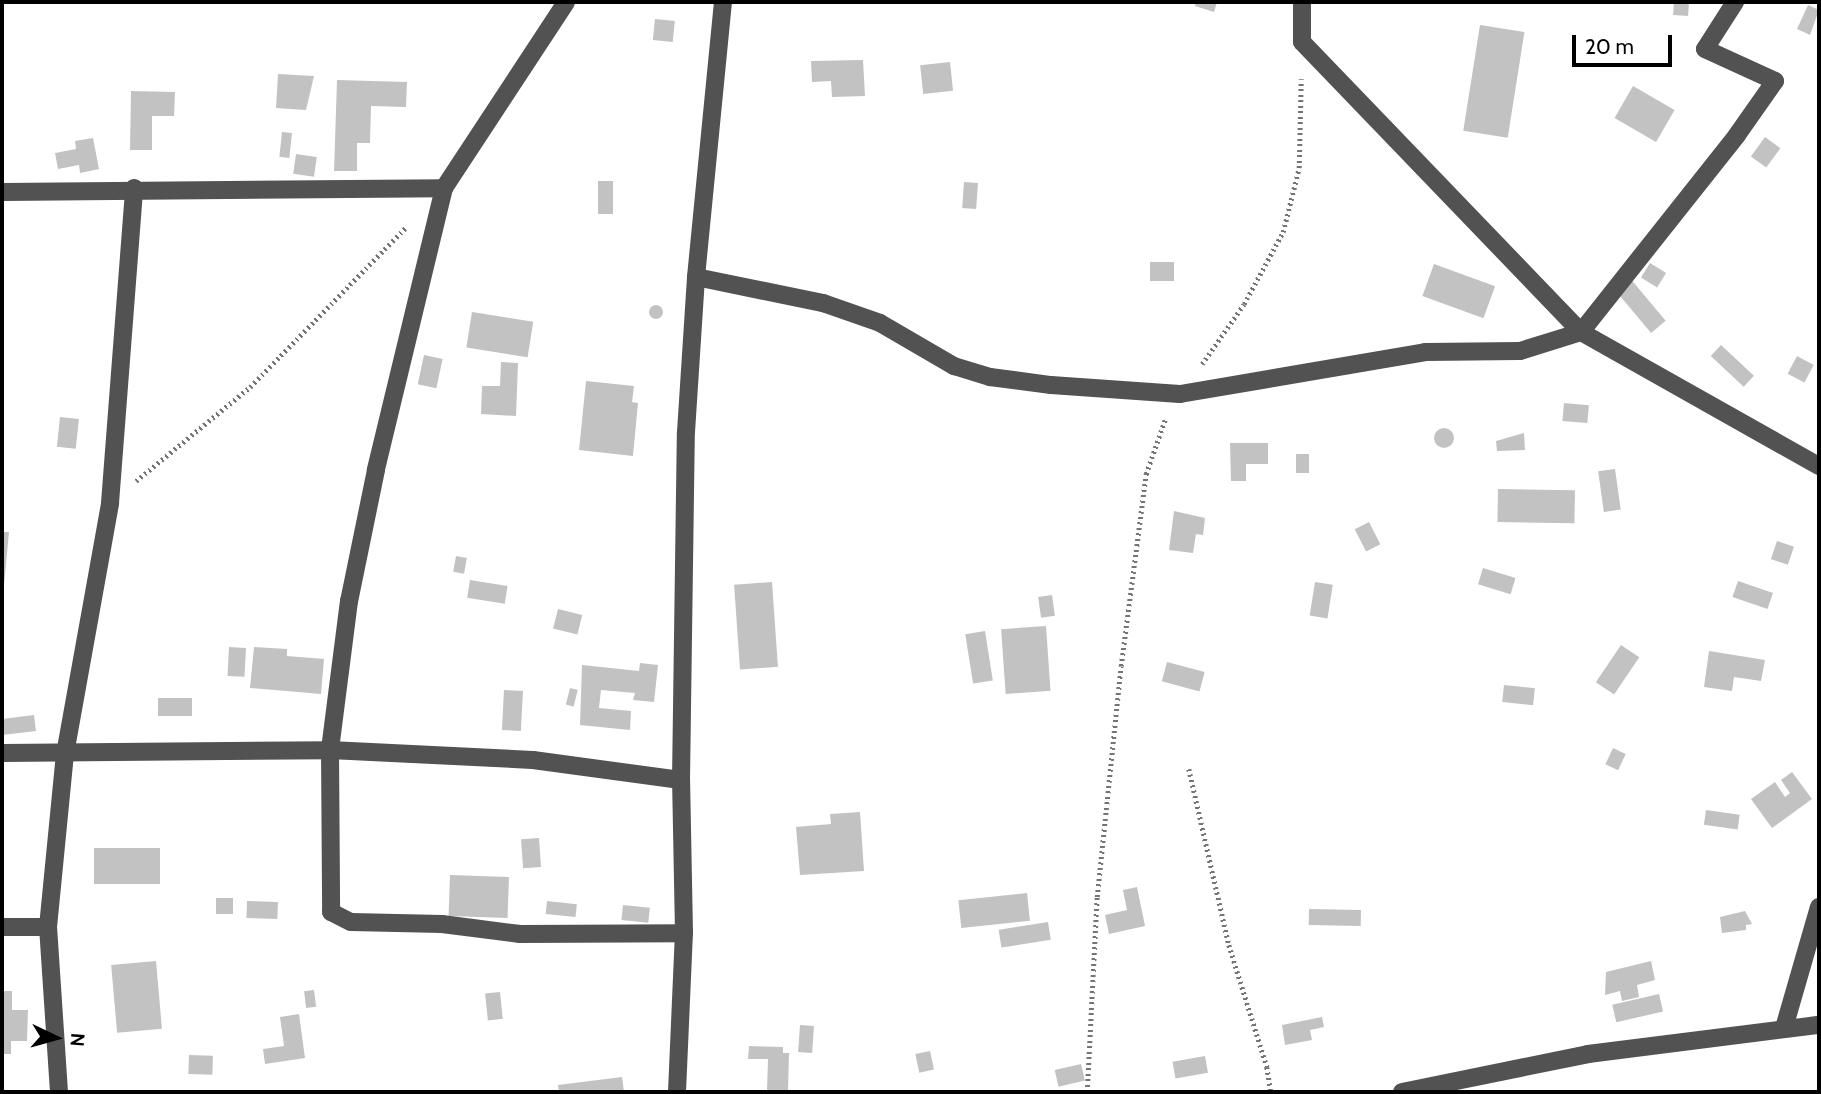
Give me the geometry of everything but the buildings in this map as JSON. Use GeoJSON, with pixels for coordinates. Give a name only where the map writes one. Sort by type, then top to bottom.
{"type":"FeatureCollection","features":[{"type":"Feature","properties":{"kind":"street"},"geometry":{"type":"LineString","coordinates":[[566,2],[444,188],[376,470],[349,601],[330,750],[329,902],[336,917],[351,922],[442,924],[520,934],[684,933]]}},
{"type":"Feature","properties":{"kind":"street"},"geometry":{"type":"LineString","coordinates":[[677,1092],[684,933],[681,780],[686,432],[696,277],[723,2]]}},
{"type":"Feature","properties":{"kind":"street"},"geometry":{"type":"LineString","coordinates":[[1302,2],[1302,43],[1581,332],[1819,466]]}},
{"type":"Feature","properties":{"kind":"street"},"geometry":{"type":"LineString","coordinates":[[696,277],[823,303],[880,323],[954,366],[990,377],[1180,394],[1424,352],[1520,351],[1581,332],[1737,135],[1774,81],[1705,49],[1735,2]]}},
{"type":"Feature","properties":{"kind":"street"},"geometry":{"type":"LineString","coordinates":[[2,192],[134,188],[444,188]]}},
{"type":"Feature","properties":{"kind":"street"},"geometry":{"type":"LineString","coordinates":[[59,1092],[48,927],[65,754],[110,503],[134,188]]}},
{"type":"Feature","properties":{"kind":"street"},"geometry":{"type":"LineString","coordinates":[[2,753],[330,750],[533,760],[681,780]]}},
{"type":"Feature","properties":{"kind":"street"},"geometry":{"type":"LineString","coordinates":[[1784,1028],[1819,907]]}},
{"type":"Feature","properties":{"kind":"street"},"geometry":{"type":"LineString","coordinates":[[2,927],[48,927]]}},
{"type":"Feature","properties":{"kind":"street"},"geometry":{"type":"LineString","coordinates":[[1402,1092],[1588,1054],[1819,1025]]}},
{"type":"Feature","properties":{"kind":"path"},"geometry":{"type":"LineString","coordinates":[[1087,1092],[1097,897],[1146,474],[1158,429],[1244,304],[1283,232],[1299,168],[1302,43]]}},
{"type":"Feature","properties":{"kind":"path"},"geometry":{"type":"LineString","coordinates":[[110,503],[250,387],[444,188]]}},
{"type":"Feature","properties":{"kind":"path"},"geometry":{"type":"LineString","coordinates":[[1189,769],[1229,945],[1268,1068],[1271,1092]]}}]}
